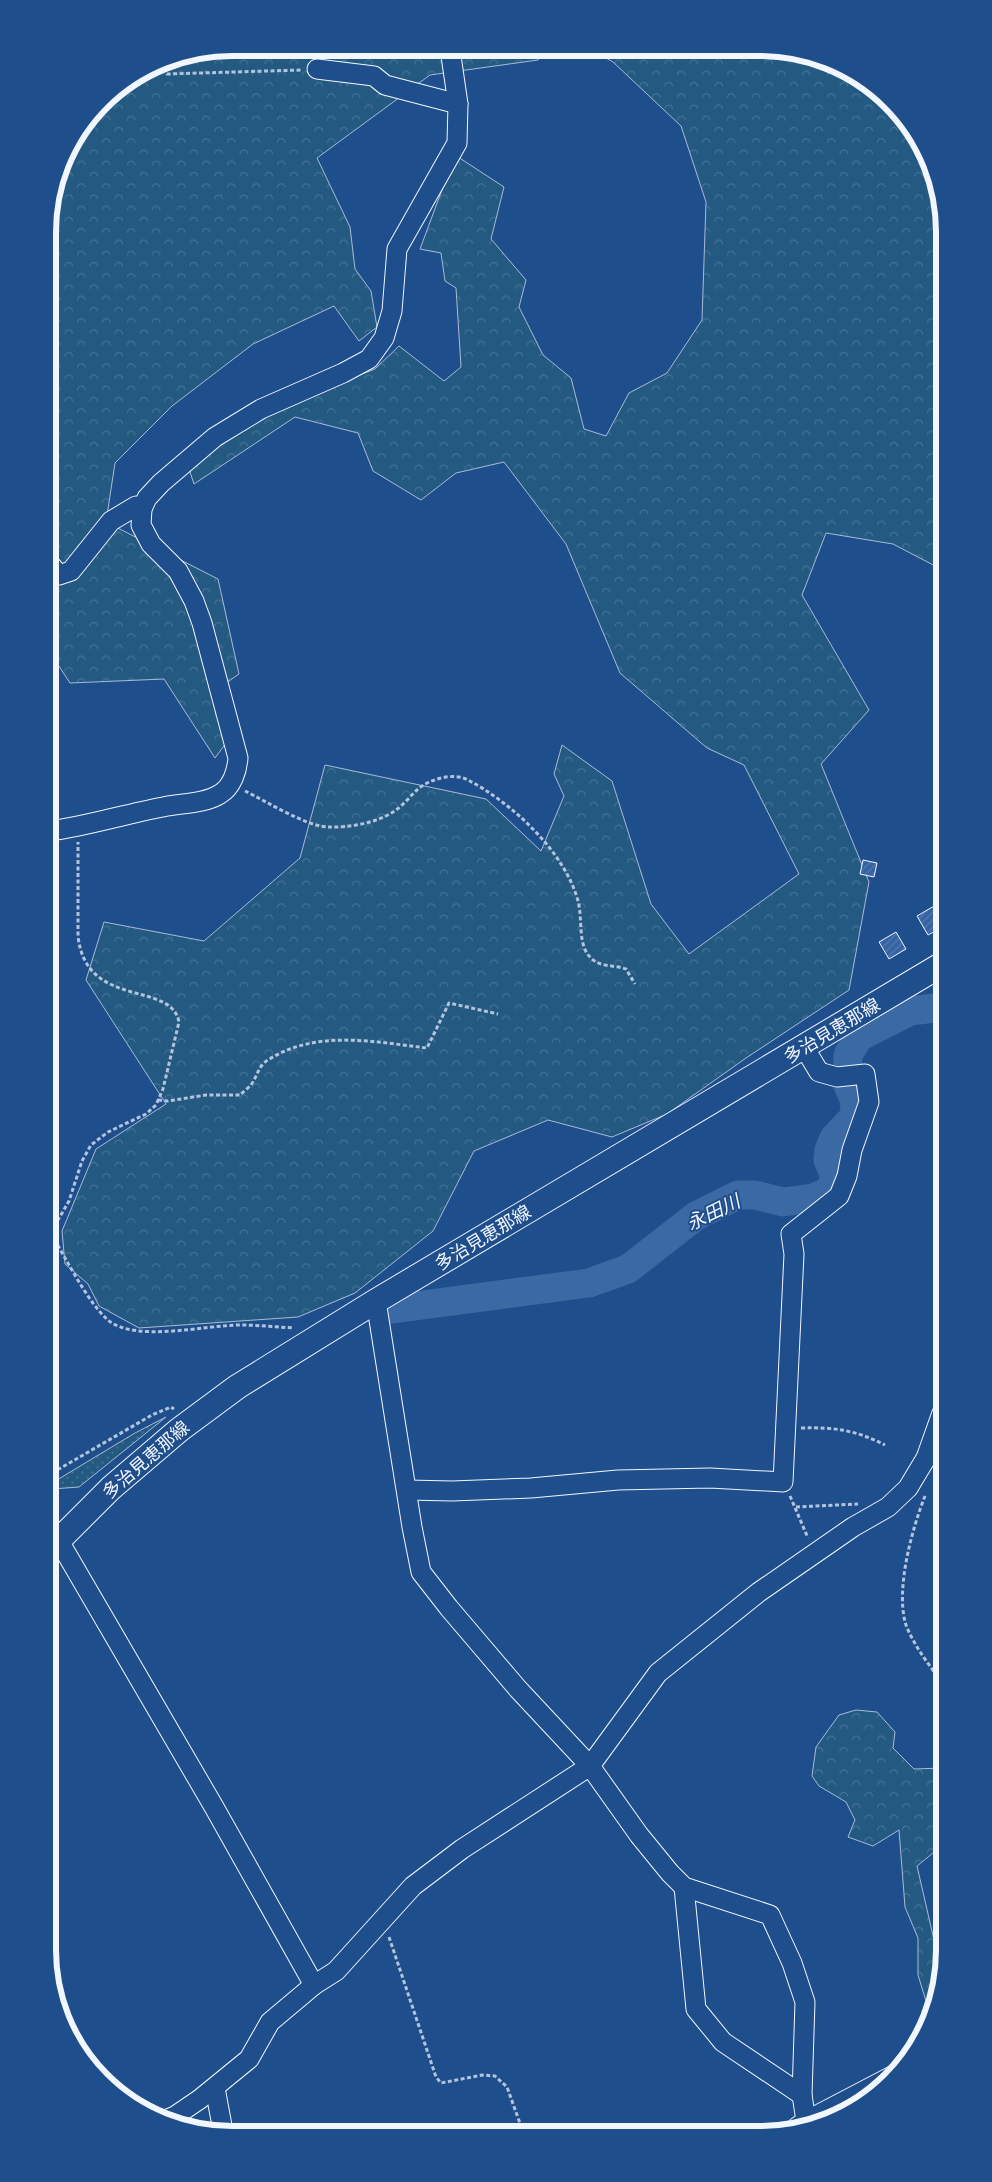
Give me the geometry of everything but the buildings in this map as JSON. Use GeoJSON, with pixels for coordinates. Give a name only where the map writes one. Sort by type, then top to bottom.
{"type":"FeatureCollection","features":[{"type":"Feature","properties":{"kind":"main road","name":"多治見恵那線"},"geometry":{"type":"LineString","coordinates":[[56,1538],[111,1488],[192,1420],[237,1387],[936,968]]}},
{"type":"Feature","properties":{"kind":"street"},"geometry":{"type":"LineString","coordinates":[[57,830],[75,828],[163,807],[204,800],[221,794],[230,784],[237,768],[238,758],[202,623],[194,601],[178,571],[152,544],[141,525],[142,509],[147,498],[161,483],[215,437],[261,409],[343,373],[369,359],[384,338],[392,311],[397,249],[457,143],[458,104],[451,57]]}},
{"type":"Feature","properties":{"kind":"street"},"geometry":{"type":"LineString","coordinates":[[317,70],[374,76],[385,85],[458,104]]}},
{"type":"Feature","properties":{"kind":"street"},"geometry":{"type":"LineString","coordinates":[[57,572],[59,574],[71,571],[112,521],[136,506],[142,509]]}},
{"type":"Feature","properties":{"kind":"street"},"geometry":{"type":"LineString","coordinates":[[407,1490],[452,1492],[531,1488],[618,1480],[701,1478],[784,1482],[794,1254],[791,1234],[839,1196],[847,1176],[852,1150],[870,1102],[865,1074],[837,1077],[819,1072],[810,1057],[802,1049]]}},
{"type":"Feature","properties":{"kind":"street"},"geometry":{"type":"LineString","coordinates":[[376,1302],[421,1572],[518,1689],[590,1766],[639,1835],[684,1887],[770,1915],[792,1963],[805,2002],[801,2121]]}},
{"type":"Feature","properties":{"kind":"street"},"geometry":{"type":"LineString","coordinates":[[175,2116],[215,2088],[249,2059],[270,2022],[314,1985],[336,1972],[413,1886],[462,1849],[590,1766],[658,1673],[759,1592],[888,1507],[908,1488],[926,1458],[935,1432]]}},
{"type":"Feature","properties":{"kind":"street"},"geometry":{"type":"LineString","coordinates":[[56,1541],[214,1807],[314,1985]]}},
{"type":"Feature","properties":{"kind":"street"},"geometry":{"type":"LineString","coordinates":[[684,1887],[696,2009],[722,2042],[802,2095]]}},
{"type":"Feature","properties":{"kind":"street"},"geometry":{"type":"LineString","coordinates":[[215,2088],[222,2125]]}},
{"type":"Feature","properties":{"kind":"street"},"geometry":{"type":"LineString","coordinates":[[823,2114],[862,2093]]}},
{"type":"Feature","properties":{"kind":"path"},"geometry":{"type":"LineString","coordinates":[[165,70],[167,74],[317,70]]}},
{"type":"Feature","properties":{"kind":"path"},"geometry":{"type":"LineString","coordinates":[[230,784],[312,824],[335,827],[380,819],[395,812],[420,788],[434,780],[448,777],[466,778],[502,801],[559,859],[578,899],[584,949],[591,959],[602,964],[626,969],[635,984]]}},
{"type":"Feature","properties":{"kind":"path"},"geometry":{"type":"LineString","coordinates":[[56,1223],[69,1201],[82,1161],[91,1145],[108,1132],[146,1114],[156,1105],[179,1022],[177,1013],[167,1005],[96,977],[86,963],[79,946],[78,936],[80,871],[75,828]]}},
{"type":"Feature","properties":{"kind":"path"},"geometry":{"type":"LineString","coordinates":[[158,1100],[168,1101],[206,1095],[240,1095],[251,1084],[258,1068],[269,1059],[298,1047],[321,1042],[352,1039],[427,1048],[449,1003],[498,1014]]}},
{"type":"Feature","properties":{"kind":"path"},"geometry":{"type":"LineString","coordinates":[[56,1242],[92,1302],[110,1322],[132,1330],[153,1332],[240,1325],[296,1329],[305,1330],[312,1341]]}},
{"type":"Feature","properties":{"kind":"path"},"geometry":{"type":"LineString","coordinates":[[56,1471],[152,1415],[171,1407],[192,1420]]}},
{"type":"Feature","properties":{"kind":"path"},"geometry":{"type":"LineString","coordinates":[[786,1429],[842,1428],[858,1432],[885,1445]]}},
{"type":"Feature","properties":{"kind":"path"},"geometry":{"type":"LineString","coordinates":[[784,1482],[796,1507],[804,1532],[817,1552]]}},
{"type":"Feature","properties":{"kind":"path"},"geometry":{"type":"LineString","coordinates":[[926,1492],[913,1531],[902,1598],[903,1615],[907,1627],[935,1672]]}},
{"type":"Feature","properties":{"kind":"path"},"geometry":{"type":"LineString","coordinates":[[796,1507],[862,1504],[872,1516]]}},
{"type":"Feature","properties":{"kind":"path"},"geometry":{"type":"LineString","coordinates":[[383,1919],[436,2077],[441,2083],[482,2075],[495,2076],[507,2087],[521,2126]]}},
{"type":"Feature","properties":{"kind":"green space"},"geometry":{"type":"Polygon","coordinates":[[[541,56],[538,60],[430,75],[317,158],[350,227],[355,269],[371,291],[377,327],[359,341],[334,306],[253,344],[172,406],[115,463],[106,522],[218,579],[239,674],[216,690],[229,739],[215,758],[164,679],[70,683],[57,663],[57,221],[62,187],[74,154],[86,134],[116,100],[134,86],[154,74],[187,62],[209,58],[541,56]]]}},
{"type":"Feature","properties":{"kind":"green space"},"geometry":{"type":"Polygon","coordinates":[[[603,56],[760,56],[805,62],[838,74],[876,100],[892,116],[918,154],[930,187],[936,232],[936,566],[893,544],[826,533],[802,595],[869,710],[821,764],[869,882],[849,990],[746,1058],[667,1114],[612,1137],[548,1120],[474,1151],[433,1231],[355,1293],[298,1317],[139,1328],[99,1306],[88,1284],[65,1264],[62,1231],[96,1149],[166,1104],[86,980],[104,922],[204,941],[300,858],[325,765],[486,799],[541,851],[564,796],[554,774],[562,745],[612,781],[651,904],[689,954],[799,874],[744,765],[707,748],[620,673],[566,544],[504,462],[456,473],[421,500],[373,471],[358,433],[295,417],[194,484],[188,466],[243,424],[306,396],[375,369],[399,346],[444,381],[461,367],[456,288],[445,281],[441,253],[420,249],[455,155],[504,187],[491,239],[526,280],[519,307],[543,355],[571,378],[584,429],[606,436],[629,393],[667,373],[702,320],[706,202],[681,126],[613,62],[603,56]]]}},
{"type":"Feature","properties":{"kind":"green space"},"geometry":{"type":"Polygon","coordinates":[[[166,1417],[79,1487],[56,1489],[56,1480],[135,1433],[166,1417]]]}},
{"type":"Feature","properties":{"kind":"green space"},"geometry":{"type":"Polygon","coordinates":[[[856,1710],[877,1712],[895,1732],[893,1748],[914,1769],[935,1768],[935,1851],[917,1866],[935,1939],[934,1973],[928,2001],[926,2001],[918,1975],[918,1938],[905,1907],[899,1830],[873,1846],[848,1837],[855,1820],[846,1802],[819,1786],[812,1776],[816,1747],[839,1715],[856,1710]]]}},
{"type":"Feature","properties":{"kind":"waterway","name":"永田川"},"geometry":{"type":"LineString","coordinates":[[385,1310],[589,1283],[628,1269],[696,1216],[738,1195],[755,1195],[783,1202],[813,1198],[827,1192],[835,1183],[828,1160],[829,1150],[834,1138],[853,1118],[855,1110],[854,1099],[847,1083],[848,1055],[859,1037],[910,1011],[936,1008]]}}]}
